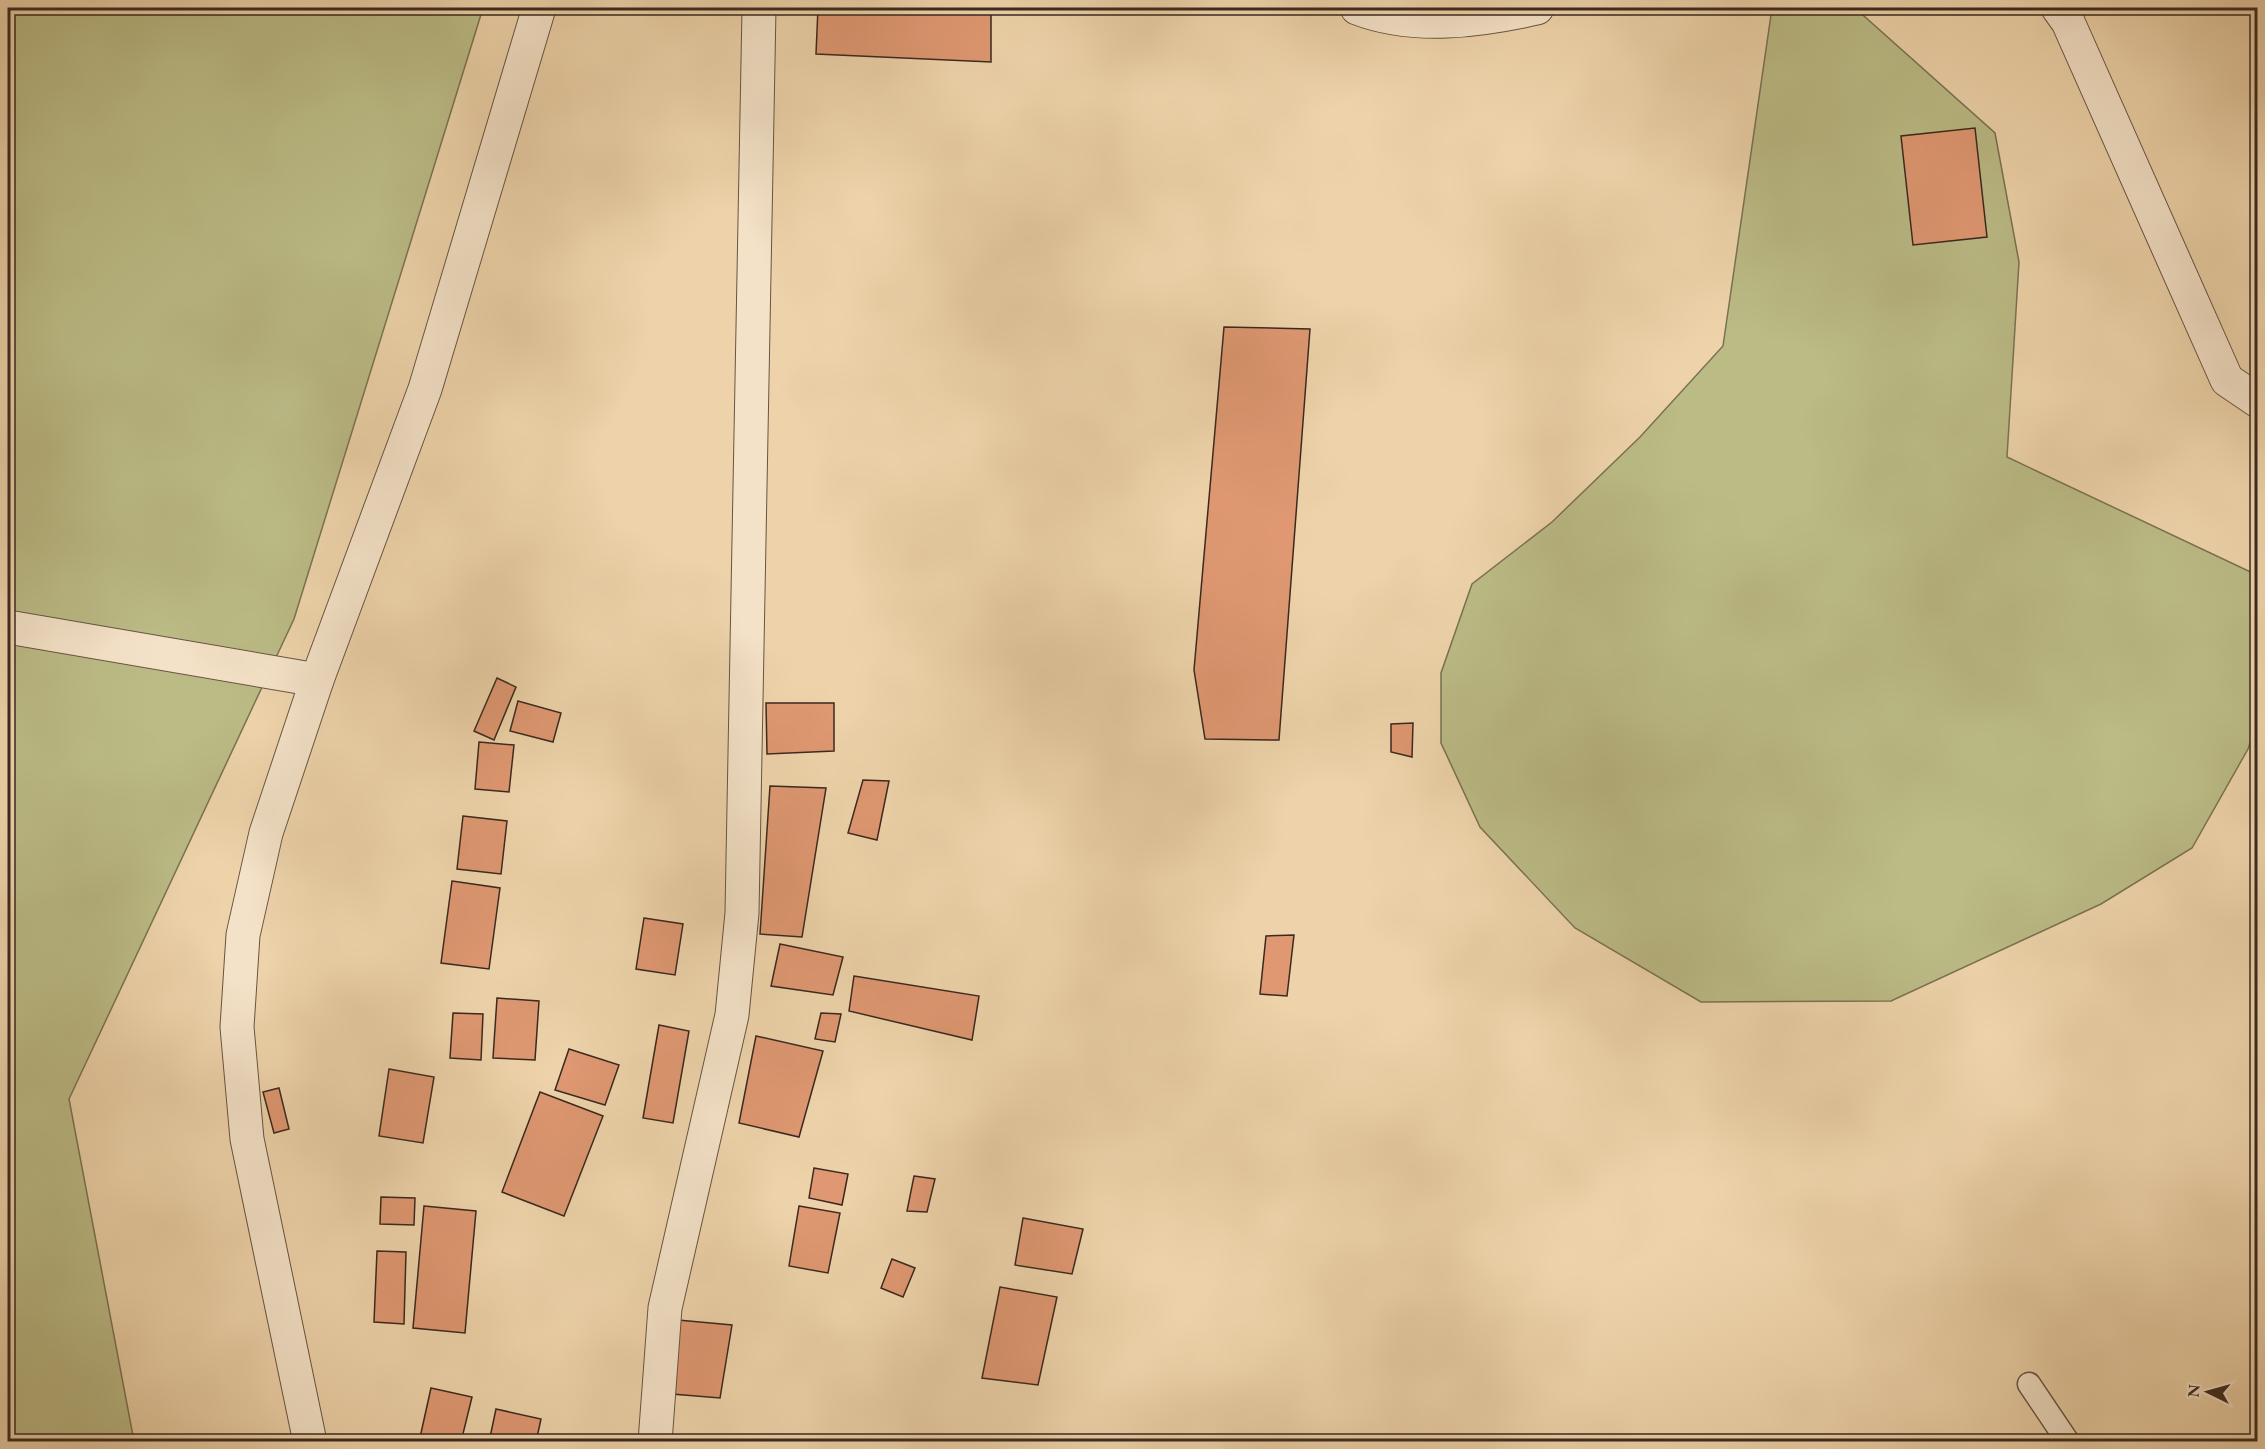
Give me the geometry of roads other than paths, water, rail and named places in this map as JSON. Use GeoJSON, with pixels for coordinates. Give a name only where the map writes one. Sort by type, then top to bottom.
{"type":"FeatureCollection","features":[{"type":"Feature","properties":{"kind":"street"},"geometry":{"type":"LineString","coordinates":[[310,1442],[247,1139],[237,1027],[243,935],[267,833],[316,680],[425,389],[539,8]]}},
{"type":"Feature","properties":{"kind":"street"},"geometry":{"type":"LineString","coordinates":[[655,1442],[665,1308],[732,1015],[742,913],[759,8]]}},
{"type":"Feature","properties":{"kind":"street"},"geometry":{"type":"LineString","coordinates":[[1357,8],[1414,20],[1485,20],[1537,8]]}},
{"type":"Feature","properties":{"kind":"street"},"geometry":{"type":"LineString","coordinates":[[2058,8],[2073,33],[2227,380],[2258,401]]}},
{"type":"Feature","properties":{"kind":"street"},"geometry":{"type":"LineString","coordinates":[[8,627],[316,680]]}},
{"type":"Feature","properties":{"kind":"lane"},"geometry":{"type":"LineString","coordinates":[[2029,1384],[2068,1442]]}}]}
